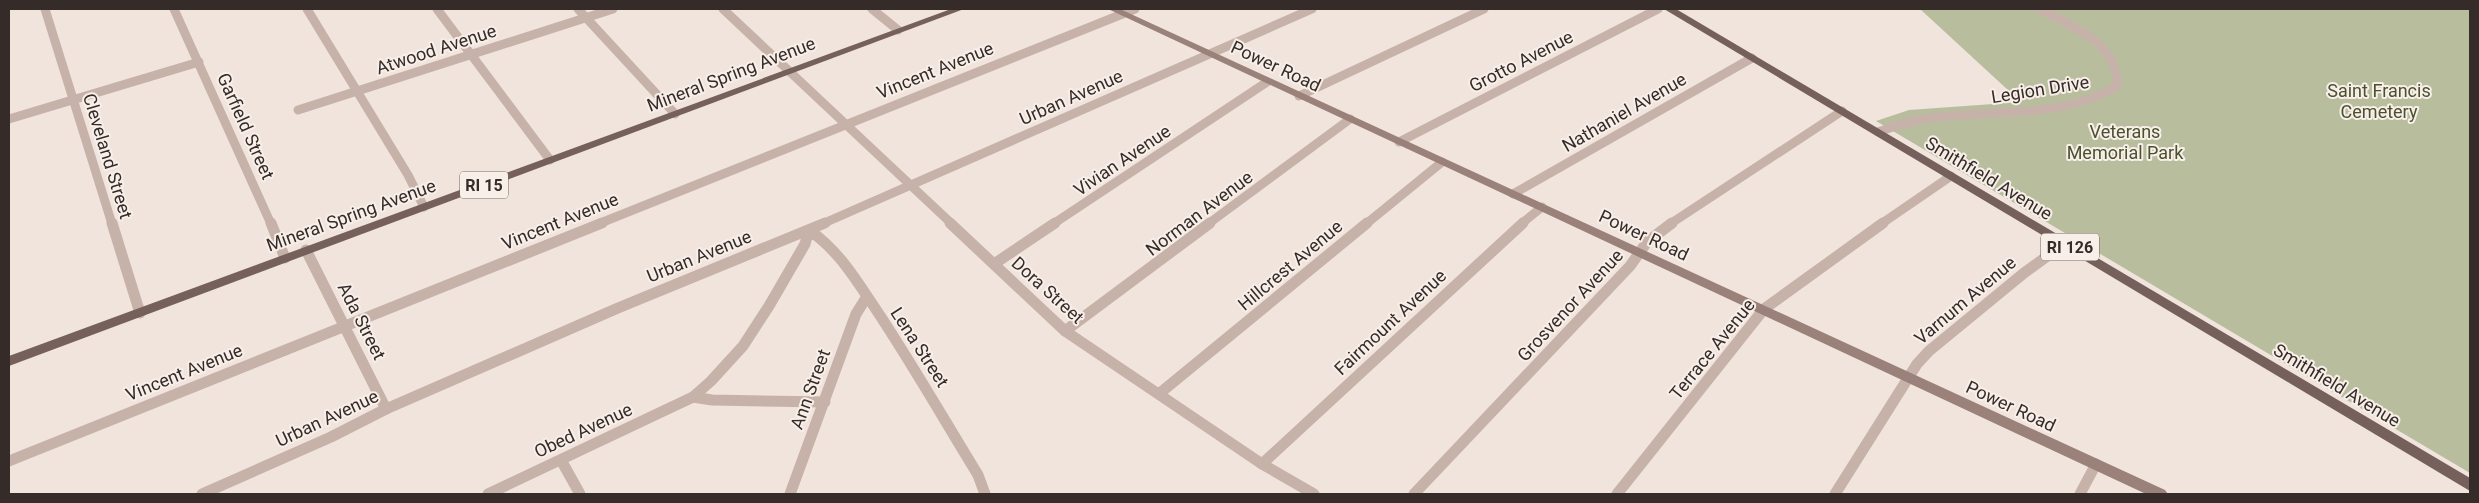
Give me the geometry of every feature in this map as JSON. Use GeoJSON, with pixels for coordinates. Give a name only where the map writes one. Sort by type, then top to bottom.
{"type":"FeatureCollection","features":[{"type":"Feature","properties":{"kind":"main road","name":"Mineral Spring Avenue"},"geometry":{"type":"LineString","coordinates":[[9,361],[898,30],[960,9]]}},
{"type":"Feature","properties":{"kind":"main road","name":"Smithfield Avenue"},"geometry":{"type":"LineString","coordinates":[[1669,9],[2470,485]]}},
{"type":"Feature","properties":{"kind":"main road","name":"Power Road"},"geometry":{"type":"LineString","coordinates":[[1124,10],[1268,82],[1764,309],[2160,494]]}},
{"type":"Feature","properties":{"kind":"street","name":"Cleveland Street"},"geometry":{"type":"LineString","coordinates":[[45,9],[140,313]]}},
{"type":"Feature","properties":{"kind":"street","name":"Garfield Street"},"geometry":{"type":"LineString","coordinates":[[174,9],[245,168],[263,202],[285,258]]}},
{"type":"Feature","properties":{"kind":"street"},"geometry":{"type":"LineString","coordinates":[[307,9],[408,175],[424,208]]}},
{"type":"Feature","properties":{"kind":"street"},"geometry":{"type":"LineString","coordinates":[[437,9],[550,160]]}},
{"type":"Feature","properties":{"kind":"street"},"geometry":{"type":"LineString","coordinates":[[578,9],[674,114]]}},
{"type":"Feature","properties":{"kind":"street","name":"Atwood Avenue"},"geometry":{"type":"LineString","coordinates":[[298,110],[612,9]]}},
{"type":"Feature","properties":{"kind":"street","name":"Dora Street"},"geometry":{"type":"LineString","coordinates":[[724,9],[845,126],[1065,331],[1262,464],[1314,494]]}},
{"type":"Feature","properties":{"kind":"street"},"geometry":{"type":"LineString","coordinates":[[872,9],[898,30]]}},
{"type":"Feature","properties":{"kind":"street","name":"Urban Avenue"},"geometry":{"type":"LineString","coordinates":[[202,494],[331,437],[386,409],[618,308],[810,230],[1312,9]]}},
{"type":"Feature","properties":{"kind":"street"},"geometry":{"type":"LineString","coordinates":[[1299,96],[1484,9]]}},
{"type":"Feature","properties":{"kind":"street","name":"Grotto Avenue"},"geometry":{"type":"LineString","coordinates":[[1399,142],[1658,9]]}},
{"type":"Feature","properties":{"kind":"street","name":"Legion Drive"},"geometry":{"type":"LineString","coordinates":[[1878,132],[1928,118],[2021,111],[2064,105],[2098,97],[2117,86],[2118,76],[2116,67],[2106,51],[2080,31],[2039,9]]}},
{"type":"Feature","properties":{"kind":"street","name":"Vincent Avenue"},"geometry":{"type":"LineString","coordinates":[[9,461],[845,126],[1124,10]]}},
{"type":"Feature","properties":{"kind":"street","name":"Nathaniel Avenue"},"geometry":{"type":"LineString","coordinates":[[1513,194],[1752,58]]}},
{"type":"Feature","properties":{"kind":"street"},"geometry":{"type":"LineString","coordinates":[[9,119],[199,62]]}},
{"type":"Feature","properties":{"kind":"street","name":"Vivian Avenue"},"geometry":{"type":"LineString","coordinates":[[994,264],[1268,82]]}},
{"type":"Feature","properties":{"kind":"street","name":"Grosvenor Avenue"},"geometry":{"type":"LineString","coordinates":[[1414,494],[1557,345],[1630,266],[1647,242],[1673,222],[1759,168],[1842,111]]}},
{"type":"Feature","properties":{"kind":"street","name":"Norman Avenue"},"geometry":{"type":"LineString","coordinates":[[1065,331],[1350,119]]}},
{"type":"Feature","properties":{"kind":"street","name":"Hillcrest Avenue"},"geometry":{"type":"LineString","coordinates":[[1160,394],[1442,162]]}},
{"type":"Feature","properties":{"kind":"street","name":"Terrace Avenue"},"geometry":{"type":"LineString","coordinates":[[1617,494],[1764,309],[1951,176]]}},
{"type":"Feature","properties":{"kind":"street","name":"Fairmount Avenue"},"geometry":{"type":"LineString","coordinates":[[1262,464],[1507,236],[1542,207]]}},
{"type":"Feature","properties":{"kind":"street","name":"Lena Street"},"geometry":{"type":"LineString","coordinates":[[810,230],[825,239],[860,284],[866,298],[883,319],[928,391],[978,475],[985,494]]}},
{"type":"Feature","properties":{"kind":"street","name":"Obed Avenue"},"geometry":{"type":"LineString","coordinates":[[488,494],[693,397],[728,364],[754,330],[805,244],[810,230]]}},
{"type":"Feature","properties":{"kind":"street","name":"Varnum Avenue"},"geometry":{"type":"LineString","coordinates":[[1835,494],[1917,364],[1929,351],[2024,273],[2064,244]]}},
{"type":"Feature","properties":{"kind":"street","name":"Ada Street"},"geometry":{"type":"LineString","coordinates":[[306,250],[346,326],[386,409]]}},
{"type":"Feature","properties":{"kind":"street","name":"Ann Street"},"geometry":{"type":"LineString","coordinates":[[790,494],[856,314],[866,298]]}},
{"type":"Feature","properties":{"kind":"street"},"geometry":{"type":"LineString","coordinates":[[693,397],[712,400],[825,402]]}},
{"type":"Feature","properties":{"kind":"street"},"geometry":{"type":"LineString","coordinates":[[561,460],[580,494]]}},
{"type":"Feature","properties":{"kind":"street"},"geometry":{"type":"LineString","coordinates":[[2080,494],[2096,464]]}},
{"type":"Feature","properties":{"kind":"green space"},"geometry":{"type":"Polygon","coordinates":[[[1920,9],[2470,9],[2470,473],[1876,121],[1909,110],[2021,102],[1920,9]]]}},
{"type":"Feature","properties":{"kind":"park label","name":"Saint Francis Cemetery"},"geometry":{"type":"Point","coordinates":[2379,100]}},
{"type":"Feature","properties":{"kind":"park label","name":"Veterans Memorial Park"},"geometry":{"type":"Point","coordinates":[2125,141]}}]}
